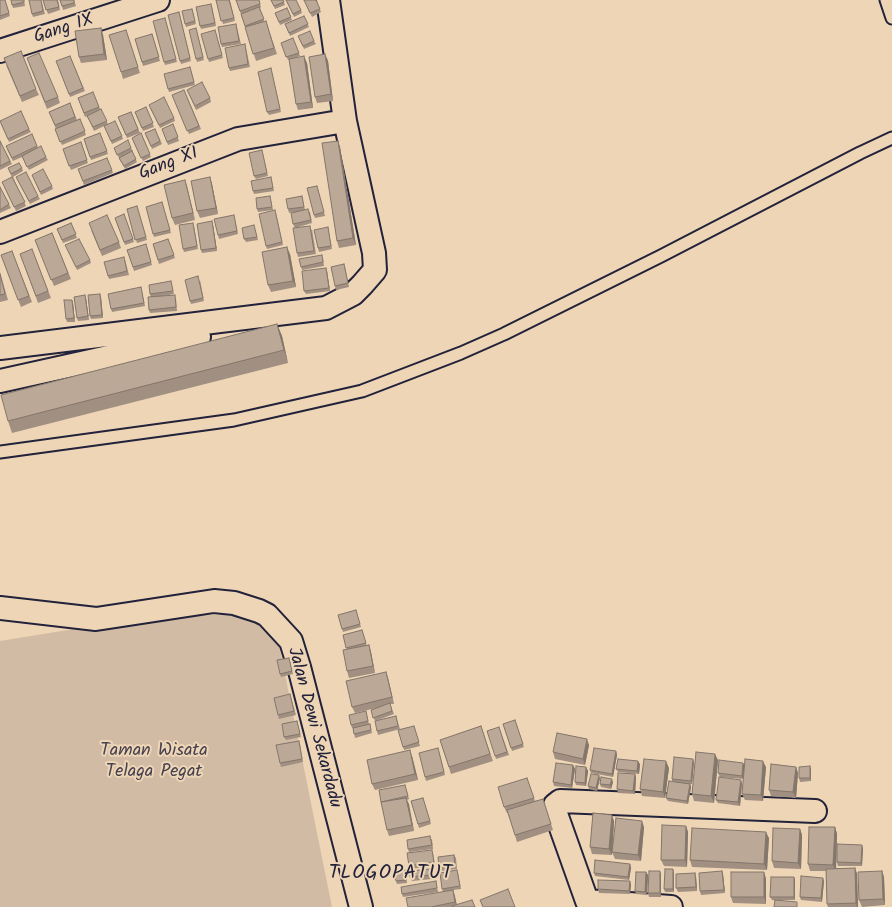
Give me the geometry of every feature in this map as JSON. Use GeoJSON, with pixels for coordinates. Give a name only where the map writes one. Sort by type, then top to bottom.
{"type":"FeatureCollection","features":[{"type":"Feature","properties":{"kind":"street","name":"Gang IX"},"geometry":{"type":"LineString","coordinates":[[0,51],[158,0]]}},
{"type":"Feature","properties":{"kind":"street"},"geometry":{"type":"LineString","coordinates":[[0,381],[326,308],[352,294],[375,270],[374,253],[345,121],[328,0]]}},
{"type":"Feature","properties":{"kind":"street","name":"Gang XI"},"geometry":{"type":"LineString","coordinates":[[0,232],[238,139],[345,121]]}},
{"type":"Feature","properties":{"kind":"street"},"geometry":{"type":"LineString","coordinates":[[0,348],[326,308]]}},
{"type":"Feature","properties":{"kind":"street","name":"Jalan Dewi Sekardadu"},"geometry":{"type":"LineString","coordinates":[[0,608],[96,618],[214,601],[234,603],[267,615],[291,642],[300,667],[361,907]]}},
{"type":"Feature","properties":{"kind":"street"},"geometry":{"type":"LineString","coordinates":[[671,907],[589,904],[555,811],[555,805],[560,801],[814,810]]}},
{"type":"Feature","properties":{"kind":"lane"},"geometry":{"type":"LineString","coordinates":[[886,0],[892,18]]}},
{"type":"Feature","properties":{"kind":"lane"},"geometry":{"type":"LineString","coordinates":[[0,452],[234,420],[362,391],[461,353],[504,334],[892,138]]}},
{"type":"Feature","properties":{"kind":"green space","name":"Taman Wisata Telaga Pegat"},"geometry":{"type":"Polygon","coordinates":[[[237,614],[277,635],[332,907],[0,907],[0,641],[142,618],[237,614]]]}},
{"type":"Feature","properties":{"kind":"building"},"geometry":{"type":"Polygon","coordinates":[[[0,0],[5,0],[9,13],[0,16],[0,0]]]}},
{"type":"Feature","properties":{"kind":"building"},"geometry":{"type":"Polygon","coordinates":[[[11,0],[24,0],[24,2],[12,5],[11,0]]]}},
{"type":"Feature","properties":{"kind":"building"},"geometry":{"type":"Polygon","coordinates":[[[29,0],[41,0],[43,11],[32,14],[29,0]]]}},
{"type":"Feature","properties":{"kind":"building"},"geometry":{"type":"Polygon","coordinates":[[[43,0],[57,0],[59,7],[46,10],[43,0]]]}},
{"type":"Feature","properties":{"kind":"building"},"geometry":{"type":"Polygon","coordinates":[[[60,0],[74,0],[74,3],[62,6],[60,0]]]}},
{"type":"Feature","properties":{"kind":"building"},"geometry":{"type":"Polygon","coordinates":[[[216,0],[229,0],[234,18],[221,21],[216,0]]]}},
{"type":"Feature","properties":{"kind":"building"},"geometry":{"type":"Polygon","coordinates":[[[236,0],[259,0],[260,4],[240,11],[236,0]]]}},
{"type":"Feature","properties":{"kind":"building"},"geometry":{"type":"Polygon","coordinates":[[[271,0],[283,0],[284,2],[274,6],[271,0]]]}},
{"type":"Feature","properties":{"kind":"building"},"geometry":{"type":"Polygon","coordinates":[[[286,0],[296,0],[301,10],[293,14],[286,0]]]}},
{"type":"Feature","properties":{"kind":"building"},"geometry":{"type":"Polygon","coordinates":[[[304,0],[316,0],[320,9],[310,13],[304,0]]]}},
{"type":"Feature","properties":{"kind":"building"},"geometry":{"type":"Polygon","coordinates":[[[211,4],[215,23],[200,26],[196,7],[211,4]]]}},
{"type":"Feature","properties":{"kind":"building"},"geometry":{"type":"Polygon","coordinates":[[[259,7],[264,19],[245,26],[241,14],[259,7]]]}},
{"type":"Feature","properties":{"kind":"building"},"geometry":{"type":"Polygon","coordinates":[[[287,8],[291,17],[279,22],[275,13],[287,8]]]}},
{"type":"Feature","properties":{"kind":"building"},"geometry":{"type":"Polygon","coordinates":[[[192,9],[195,21],[185,24],[182,11],[192,9]]]}},
{"type":"Feature","properties":{"kind":"building"},"geometry":{"type":"Polygon","coordinates":[[[179,12],[190,58],[180,61],[168,15],[179,12]]]}},
{"type":"Feature","properties":{"kind":"building"},"geometry":{"type":"Polygon","coordinates":[[[304,16],[308,24],[289,33],[285,24],[304,16]]]}},
{"type":"Feature","properties":{"kind":"building"},"geometry":{"type":"Polygon","coordinates":[[[165,18],[176,59],[164,62],[153,21],[165,18]]]}},
{"type":"Feature","properties":{"kind":"building"},"geometry":{"type":"Polygon","coordinates":[[[266,21],[274,48],[253,54],[245,27],[266,21]]]}},
{"type":"Feature","properties":{"kind":"building"},"geometry":{"type":"Polygon","coordinates":[[[236,24],[239,41],[221,44],[218,27],[236,24]]]}},
{"type":"Feature","properties":{"kind":"building"},"geometry":{"type":"Polygon","coordinates":[[[101,28],[104,54],[79,57],[75,31],[101,28]]]}},
{"type":"Feature","properties":{"kind":"building"},"geometry":{"type":"Polygon","coordinates":[[[196,28],[203,57],[196,59],[189,30],[196,28]]]}},
{"type":"Feature","properties":{"kind":"building"},"geometry":{"type":"Polygon","coordinates":[[[126,30],[138,67],[121,72],[109,35],[126,30]]]}},
{"type":"Feature","properties":{"kind":"building"},"geometry":{"type":"Polygon","coordinates":[[[215,30],[222,55],[208,59],[201,34],[215,30]]]}},
{"type":"Feature","properties":{"kind":"building"},"geometry":{"type":"Polygon","coordinates":[[[310,31],[314,41],[303,46],[298,36],[310,31]]]}},
{"type":"Feature","properties":{"kind":"building"},"geometry":{"type":"Polygon","coordinates":[[[152,34],[159,57],[142,62],[135,39],[152,34]]]}},
{"type":"Feature","properties":{"kind":"building"},"geometry":{"type":"Polygon","coordinates":[[[293,38],[299,53],[286,57],[281,43],[293,38]]]}},
{"type":"Feature","properties":{"kind":"building"},"geometry":{"type":"Polygon","coordinates":[[[245,44],[248,64],[229,68],[225,48],[245,44]]]}},
{"type":"Feature","properties":{"kind":"building"},"geometry":{"type":"Polygon","coordinates":[[[21,51],[36,89],[20,96],[4,58],[21,51]]]}},
{"type":"Feature","properties":{"kind":"building"},"geometry":{"type":"Polygon","coordinates":[[[39,53],[58,97],[45,102],[27,58],[39,53]]]}},
{"type":"Feature","properties":{"kind":"building"},"geometry":{"type":"Polygon","coordinates":[[[325,54],[331,94],[315,97],[309,57],[325,54]]]}},
{"type":"Feature","properties":{"kind":"building"},"geometry":{"type":"Polygon","coordinates":[[[70,56],[83,88],[69,94],[56,61],[70,56]]]}},
{"type":"Feature","properties":{"kind":"building"},"geometry":{"type":"Polygon","coordinates":[[[304,56],[311,102],[296,104],[289,59],[304,56]]]}},
{"type":"Feature","properties":{"kind":"building"},"geometry":{"type":"Polygon","coordinates":[[[190,67],[194,82],[168,89],[164,74],[190,67]]]}},
{"type":"Feature","properties":{"kind":"building"},"geometry":{"type":"Polygon","coordinates":[[[271,68],[280,109],[267,112],[258,72],[271,68]]]}},
{"type":"Feature","properties":{"kind":"building"},"geometry":{"type":"Polygon","coordinates":[[[202,82],[210,98],[195,106],[187,90],[202,82]]]}},
{"type":"Feature","properties":{"kind":"building"},"geometry":{"type":"Polygon","coordinates":[[[184,90],[199,126],[187,131],[172,95],[184,90]]]}},
{"type":"Feature","properties":{"kind":"building"},"geometry":{"type":"Polygon","coordinates":[[[93,92],[99,107],[84,113],[78,98],[93,92]]]}},
{"type":"Feature","properties":{"kind":"building"},"geometry":{"type":"Polygon","coordinates":[[[164,97],[174,118],[159,125],[149,105],[164,97]]]}},
{"type":"Feature","properties":{"kind":"building"},"geometry":{"type":"Polygon","coordinates":[[[70,103],[75,117],[55,125],[49,112],[70,103]]]}},
{"type":"Feature","properties":{"kind":"building"},"geometry":{"type":"Polygon","coordinates":[[[146,107],[153,123],[142,128],[135,112],[146,107]]]}},
{"type":"Feature","properties":{"kind":"building"},"geometry":{"type":"Polygon","coordinates":[[[101,109],[107,121],[93,127],[87,116],[101,109]]]}},
{"type":"Feature","properties":{"kind":"building"},"geometry":{"type":"Polygon","coordinates":[[[21,111],[29,129],[8,139],[0,121],[21,111]]]}},
{"type":"Feature","properties":{"kind":"building"},"geometry":{"type":"Polygon","coordinates":[[[131,112],[138,129],[126,135],[118,117],[131,112]]]}},
{"type":"Feature","properties":{"kind":"building"},"geometry":{"type":"Polygon","coordinates":[[[80,119],[85,131],[60,142],[55,129],[80,119]]]}},
{"type":"Feature","properties":{"kind":"building"},"geometry":{"type":"Polygon","coordinates":[[[115,121],[122,136],[111,141],[104,126],[115,121]]]}},
{"type":"Feature","properties":{"kind":"building"},"geometry":{"type":"Polygon","coordinates":[[[173,124],[178,137],[167,142],[162,129],[173,124]]]}},
{"type":"Feature","properties":{"kind":"building"},"geometry":{"type":"Polygon","coordinates":[[[155,129],[160,141],[151,146],[145,133],[155,129]]]}},
{"type":"Feature","properties":{"kind":"building"},"geometry":{"type":"Polygon","coordinates":[[[100,133],[107,151],[90,157],[84,139],[100,133]]]}},
{"type":"Feature","properties":{"kind":"building"},"geometry":{"type":"Polygon","coordinates":[[[141,133],[150,154],[141,158],[132,138],[141,133]]]}},
{"type":"Feature","properties":{"kind":"building"},"geometry":{"type":"Polygon","coordinates":[[[32,134],[37,146],[12,158],[6,146],[32,134]]]}},
{"type":"Feature","properties":{"kind":"building"},"geometry":{"type":"Polygon","coordinates":[[[128,140],[131,148],[117,155],[114,148],[128,140]]]}},
{"type":"Feature","properties":{"kind":"building"},"geometry":{"type":"Polygon","coordinates":[[[0,141],[10,161],[0,166],[0,141]]]}},
{"type":"Feature","properties":{"kind":"building"},"geometry":{"type":"Polygon","coordinates":[[[338,141],[353,238],[337,241],[322,143],[338,141]]]}},
{"type":"Feature","properties":{"kind":"building"},"geometry":{"type":"Polygon","coordinates":[[[81,142],[87,160],[69,166],[63,149],[81,142]]]}},
{"type":"Feature","properties":{"kind":"building"},"geometry":{"type":"Polygon","coordinates":[[[41,146],[46,157],[27,167],[22,156],[41,146]]]}},
{"type":"Feature","properties":{"kind":"building"},"geometry":{"type":"Polygon","coordinates":[[[262,150],[267,173],[254,176],[249,153],[262,150]]]}},
{"type":"Feature","properties":{"kind":"building"},"geometry":{"type":"Polygon","coordinates":[[[132,151],[136,159],[124,166],[119,158],[132,151]]]}},
{"type":"Feature","properties":{"kind":"building"},"geometry":{"type":"Polygon","coordinates":[[[107,158],[112,170],[83,181],[78,169],[107,158]]]}},
{"type":"Feature","properties":{"kind":"building"},"geometry":{"type":"Polygon","coordinates":[[[19,163],[22,168],[11,174],[8,168],[19,163]]]}},
{"type":"Feature","properties":{"kind":"building"},"geometry":{"type":"Polygon","coordinates":[[[43,169],[52,186],[40,192],[32,175],[43,169]]]}},
{"type":"Feature","properties":{"kind":"building"},"geometry":{"type":"Polygon","coordinates":[[[26,172],[38,196],[29,201],[16,177],[26,172]]]}},
{"type":"Feature","properties":{"kind":"building"},"geometry":{"type":"Polygon","coordinates":[[[12,177],[25,202],[14,207],[2,182],[12,177]]]}},
{"type":"Feature","properties":{"kind":"building"},"geometry":{"type":"Polygon","coordinates":[[[210,177],[216,208],[197,211],[191,181],[210,177]]]}},
{"type":"Feature","properties":{"kind":"building"},"geometry":{"type":"Polygon","coordinates":[[[271,177],[273,188],[253,191],[251,181],[271,177]]]}},
{"type":"Feature","properties":{"kind":"building"},"geometry":{"type":"Polygon","coordinates":[[[185,180],[193,213],[172,218],[164,185],[185,180]]]}},
{"type":"Feature","properties":{"kind":"building"},"geometry":{"type":"Polygon","coordinates":[[[317,186],[324,212],[314,215],[307,188],[317,186]]]}},
{"type":"Feature","properties":{"kind":"building"},"geometry":{"type":"Polygon","coordinates":[[[0,187],[9,204],[0,210],[0,187]]]}},
{"type":"Feature","properties":{"kind":"building"},"geometry":{"type":"Polygon","coordinates":[[[270,196],[272,207],[257,209],[256,198],[270,196]]]}},
{"type":"Feature","properties":{"kind":"building"},"geometry":{"type":"Polygon","coordinates":[[[302,196],[304,207],[288,209],[286,199],[302,196]]]}},
{"type":"Feature","properties":{"kind":"building"},"geometry":{"type":"Polygon","coordinates":[[[162,202],[170,230],[153,234],[146,207],[162,202]]]}},
{"type":"Feature","properties":{"kind":"building"},"geometry":{"type":"Polygon","coordinates":[[[137,206],[146,237],[135,240],[127,209],[137,206]]]}},
{"type":"Feature","properties":{"kind":"building"},"geometry":{"type":"Polygon","coordinates":[[[308,209],[311,220],[293,224],[291,213],[308,209]]]}},
{"type":"Feature","properties":{"kind":"building"},"geometry":{"type":"Polygon","coordinates":[[[275,210],[282,242],[266,246],[259,214],[275,210]]]}},
{"type":"Feature","properties":{"kind":"building"},"geometry":{"type":"Polygon","coordinates":[[[124,214],[133,239],[124,242],[115,218],[124,214]]]}},
{"type":"Feature","properties":{"kind":"building"},"geometry":{"type":"Polygon","coordinates":[[[107,215],[119,242],[100,250],[89,223],[107,215]]]}},
{"type":"Feature","properties":{"kind":"building"},"geometry":{"type":"Polygon","coordinates":[[[234,215],[237,231],[218,235],[214,219],[234,215]]]}},
{"type":"Feature","properties":{"kind":"building"},"geometry":{"type":"Polygon","coordinates":[[[212,221],[216,248],[201,250],[197,224],[212,221]]]}},
{"type":"Feature","properties":{"kind":"building"},"geometry":{"type":"Polygon","coordinates":[[[71,223],[76,234],[62,240],[57,229],[71,223]]]}},
{"type":"Feature","properties":{"kind":"building"},"geometry":{"type":"Polygon","coordinates":[[[193,223],[197,246],[183,249],[179,225],[193,223]]]}},
{"type":"Feature","properties":{"kind":"building"},"geometry":{"type":"Polygon","coordinates":[[[254,225],[257,237],[244,239],[242,228],[254,225]]]}},
{"type":"Feature","properties":{"kind":"building"},"geometry":{"type":"Polygon","coordinates":[[[310,226],[314,251],[297,253],[293,228],[310,226]]]}},
{"type":"Feature","properties":{"kind":"building"},"geometry":{"type":"Polygon","coordinates":[[[328,227],[331,246],[318,248],[314,230],[328,227]]]}},
{"type":"Feature","properties":{"kind":"building"},"geometry":{"type":"Polygon","coordinates":[[[52,233],[68,273],[51,280],[35,240],[52,233]]]}},
{"type":"Feature","properties":{"kind":"building"},"geometry":{"type":"Polygon","coordinates":[[[79,239],[90,260],[76,267],[65,245],[79,239]]]}},
{"type":"Feature","properties":{"kind":"building"},"geometry":{"type":"Polygon","coordinates":[[[168,239],[174,255],[158,260],[153,244],[168,239]]]}},
{"type":"Feature","properties":{"kind":"building"},"geometry":{"type":"Polygon","coordinates":[[[146,244],[151,262],[133,267],[127,250],[146,244]]]}},
{"type":"Feature","properties":{"kind":"building"},"geometry":{"type":"Polygon","coordinates":[[[287,247],[293,281],[268,285],[262,252],[287,247]]]}},
{"type":"Feature","properties":{"kind":"building"},"geometry":{"type":"Polygon","coordinates":[[[32,249],[48,291],[36,296],[20,254],[32,249]]]}},
{"type":"Feature","properties":{"kind":"building"},"geometry":{"type":"Polygon","coordinates":[[[12,251],[29,296],[18,300],[1,255],[12,251]]]}},
{"type":"Feature","properties":{"kind":"building"},"geometry":{"type":"Polygon","coordinates":[[[322,255],[323,262],[301,267],[299,259],[322,255]]]}},
{"type":"Feature","properties":{"kind":"building"},"geometry":{"type":"Polygon","coordinates":[[[124,257],[127,271],[108,276],[104,262],[124,257]]]}},
{"type":"Feature","properties":{"kind":"building"},"geometry":{"type":"Polygon","coordinates":[[[344,264],[348,283],[335,286],[331,267],[344,264]]]}},
{"type":"Feature","properties":{"kind":"building"},"geometry":{"type":"Polygon","coordinates":[[[326,268],[329,288],[304,291],[302,271],[326,268]]]}},
{"type":"Feature","properties":{"kind":"building"},"geometry":{"type":"Polygon","coordinates":[[[0,274],[5,294],[0,295],[0,274]]]}},
{"type":"Feature","properties":{"kind":"building"},"geometry":{"type":"Polygon","coordinates":[[[198,276],[203,298],[190,301],[185,280],[198,276]]]}},
{"type":"Feature","properties":{"kind":"building"},"geometry":{"type":"Polygon","coordinates":[[[171,281],[173,291],[150,294],[149,285],[171,281]]]}},
{"type":"Feature","properties":{"kind":"building"},"geometry":{"type":"Polygon","coordinates":[[[141,287],[144,303],[111,309],[108,294],[141,287]]]}},
{"type":"Feature","properties":{"kind":"building"},"geometry":{"type":"Polygon","coordinates":[[[100,294],[102,315],[90,316],[88,295],[100,294]]]}},
{"type":"Feature","properties":{"kind":"building"},"geometry":{"type":"Polygon","coordinates":[[[85,295],[88,316],[77,318],[74,297],[85,295]]]}},
{"type":"Feature","properties":{"kind":"building"},"geometry":{"type":"Polygon","coordinates":[[[175,295],[176,307],[149,310],[148,297],[175,295]]]}},
{"type":"Feature","properties":{"kind":"building"},"geometry":{"type":"Polygon","coordinates":[[[64,300],[72,300],[74,318],[66,319],[64,300]]]}},
{"type":"Feature","properties":{"kind":"building"},"geometry":{"type":"Polygon","coordinates":[[[277,324],[284,350],[8,421],[1,395],[277,324]]]}},
{"type":"Feature","properties":{"kind":"building"},"geometry":{"type":"Polygon","coordinates":[[[356,610],[360,624],[342,629],[338,615],[356,610]]]}},
{"type":"Feature","properties":{"kind":"building"},"geometry":{"type":"Polygon","coordinates":[[[362,630],[366,643],[346,648],[343,635],[362,630]]]}},
{"type":"Feature","properties":{"kind":"building"},"geometry":{"type":"Polygon","coordinates":[[[369,645],[373,666],[347,671],[343,650],[369,645]]]}},
{"type":"Feature","properties":{"kind":"building"},"geometry":{"type":"Polygon","coordinates":[[[289,658],[292,671],[280,674],[277,660],[289,658]]]}},
{"type":"Feature","properties":{"kind":"building"},"geometry":{"type":"Polygon","coordinates":[[[386,672],[392,697],[352,707],[346,681],[386,672]]]}},
{"type":"Feature","properties":{"kind":"building"},"geometry":{"type":"Polygon","coordinates":[[[290,694],[294,711],[278,715],[274,698],[290,694]]]}},
{"type":"Feature","properties":{"kind":"building"},"geometry":{"type":"Polygon","coordinates":[[[390,703],[392,711],[373,718],[371,710],[390,703]]]}},
{"type":"Feature","properties":{"kind":"building"},"geometry":{"type":"Polygon","coordinates":[[[366,711],[368,721],[351,725],[349,715],[366,711]]]}},
{"type":"Feature","properties":{"kind":"building"},"geometry":{"type":"Polygon","coordinates":[[[396,716],[398,726],[377,731],[375,721],[396,716]]]}},
{"type":"Feature","properties":{"kind":"building"},"geometry":{"type":"Polygon","coordinates":[[[515,720],[523,744],[511,748],[503,724],[515,720]]]}},
{"type":"Feature","properties":{"kind":"building"},"geometry":{"type":"Polygon","coordinates":[[[297,721],[300,734],[284,737],[282,724],[297,721]]]}},
{"type":"Feature","properties":{"kind":"building"},"geometry":{"type":"Polygon","coordinates":[[[370,724],[371,730],[354,734],[353,728],[370,724]]]}},
{"type":"Feature","properties":{"kind":"building"},"geometry":{"type":"Polygon","coordinates":[[[414,726],[419,742],[403,747],[398,730],[414,726]]]}},
{"type":"Feature","properties":{"kind":"building"},"geometry":{"type":"Polygon","coordinates":[[[481,726],[490,754],[449,767],[440,740],[481,726]]]}},
{"type":"Feature","properties":{"kind":"building"},"geometry":{"type":"Polygon","coordinates":[[[499,727],[507,752],[495,756],[487,731],[499,727]]]}},
{"type":"Feature","properties":{"kind":"building"},"geometry":{"type":"Polygon","coordinates":[[[557,733],[587,739],[583,759],[553,752],[557,733]]]}},
{"type":"Feature","properties":{"kind":"building"},"geometry":{"type":"Polygon","coordinates":[[[299,741],[302,759],[280,763],[276,745],[299,741]]]}},
{"type":"Feature","properties":{"kind":"building"},"geometry":{"type":"Polygon","coordinates":[[[438,748],[444,772],[425,777],[419,753],[438,748]]]}},
{"type":"Feature","properties":{"kind":"building"},"geometry":{"type":"Polygon","coordinates":[[[594,748],[616,751],[612,774],[590,770],[594,748]]]}},
{"type":"Feature","properties":{"kind":"building"},"geometry":{"type":"Polygon","coordinates":[[[410,750],[415,774],[372,784],[367,760],[410,750]]]}},
{"type":"Feature","properties":{"kind":"building"},"geometry":{"type":"Polygon","coordinates":[[[696,752],[715,754],[711,796],[692,794],[696,752]]]}},
{"type":"Feature","properties":{"kind":"building"},"geometry":{"type":"Polygon","coordinates":[[[674,757],[693,759],[691,781],[672,779],[674,757]]]}},
{"type":"Feature","properties":{"kind":"building"},"geometry":{"type":"Polygon","coordinates":[[[618,759],[638,761],[637,771],[616,769],[618,759]]]}},
{"type":"Feature","properties":{"kind":"building"},"geometry":{"type":"Polygon","coordinates":[[[644,759],[666,761],[663,792],[640,789],[644,759]]]}},
{"type":"Feature","properties":{"kind":"building"},"geometry":{"type":"Polygon","coordinates":[[[745,759],[763,761],[761,795],[742,794],[745,759]]]}},
{"type":"Feature","properties":{"kind":"building"},"geometry":{"type":"Polygon","coordinates":[[[719,760],[743,763],[742,776],[718,773],[719,760]]]}},
{"type":"Feature","properties":{"kind":"building"},"geometry":{"type":"Polygon","coordinates":[[[556,763],[573,765],[571,785],[553,782],[556,763]]]}},
{"type":"Feature","properties":{"kind":"building"},"geometry":{"type":"Polygon","coordinates":[[[771,764],[796,767],[793,792],[769,790],[771,764]]]}},
{"type":"Feature","properties":{"kind":"building"},"geometry":{"type":"Polygon","coordinates":[[[576,766],[586,767],[585,783],[575,782],[576,766]]]}},
{"type":"Feature","properties":{"kind":"building"},"geometry":{"type":"Polygon","coordinates":[[[810,766],[810,778],[799,778],[799,767],[810,766]]]}},
{"type":"Feature","properties":{"kind":"building"},"geometry":{"type":"Polygon","coordinates":[[[618,773],[635,774],[633,791],[617,789],[618,773]]]}},
{"type":"Feature","properties":{"kind":"building"},"geometry":{"type":"Polygon","coordinates":[[[591,774],[599,775],[596,788],[588,786],[591,774]]]}},
{"type":"Feature","properties":{"kind":"building"},"geometry":{"type":"Polygon","coordinates":[[[601,777],[612,779],[610,785],[600,784],[601,777]]]}},
{"type":"Feature","properties":{"kind":"building"},"geometry":{"type":"Polygon","coordinates":[[[719,777],[741,780],[738,802],[716,800],[719,777]]]}},
{"type":"Feature","properties":{"kind":"building"},"geometry":{"type":"Polygon","coordinates":[[[527,778],[534,798],[504,807],[498,787],[527,778]]]}},
{"type":"Feature","properties":{"kind":"building"},"geometry":{"type":"Polygon","coordinates":[[[669,781],[690,784],[687,801],[666,798],[669,781]]]}},
{"type":"Feature","properties":{"kind":"building"},"geometry":{"type":"Polygon","coordinates":[[[405,785],[408,796],[381,802],[379,790],[405,785]]]}},
{"type":"Feature","properties":{"kind":"building"},"geometry":{"type":"Polygon","coordinates":[[[406,798],[412,825],[387,830],[381,802],[406,798]]]}},
{"type":"Feature","properties":{"kind":"building"},"geometry":{"type":"Polygon","coordinates":[[[423,798],[430,821],[418,824],[411,801],[423,798]]]}},
{"type":"Feature","properties":{"kind":"building"},"geometry":{"type":"Polygon","coordinates":[[[543,799],[551,824],[515,835],[507,810],[543,799]]]}},
{"type":"Feature","properties":{"kind":"building"},"geometry":{"type":"Polygon","coordinates":[[[593,813],[612,815],[609,849],[590,847],[593,813]]]}},
{"type":"Feature","properties":{"kind":"building"},"geometry":{"type":"Polygon","coordinates":[[[616,818],[642,821],[638,855],[612,852],[616,818]]]}},
{"type":"Feature","properties":{"kind":"building"},"geometry":{"type":"Polygon","coordinates":[[[662,825],[686,826],[685,860],[661,860],[662,825]]]}},
{"type":"Feature","properties":{"kind":"building"},"geometry":{"type":"Polygon","coordinates":[[[809,827],[835,827],[833,865],[808,864],[809,827]]]}},
{"type":"Feature","properties":{"kind":"building"},"geometry":{"type":"Polygon","coordinates":[[[692,828],[766,832],[764,864],[690,860],[692,828]]]}},
{"type":"Feature","properties":{"kind":"building"},"geometry":{"type":"Polygon","coordinates":[[[773,828],[800,829],[798,863],[772,861],[773,828]]]}},
{"type":"Feature","properties":{"kind":"building"},"geometry":{"type":"Polygon","coordinates":[[[430,836],[432,845],[408,849],[407,840],[430,836]]]}},
{"type":"Feature","properties":{"kind":"building"},"geometry":{"type":"Polygon","coordinates":[[[837,844],[862,845],[861,863],[837,862],[837,844]]]}},
{"type":"Feature","properties":{"kind":"building"},"geometry":{"type":"Polygon","coordinates":[[[432,850],[434,862],[409,866],[407,853],[432,850]]]}},
{"type":"Feature","properties":{"kind":"building"},"geometry":{"type":"Polygon","coordinates":[[[454,855],[455,866],[439,868],[438,857],[454,855]]]}},
{"type":"Feature","properties":{"kind":"building"},"geometry":{"type":"Polygon","coordinates":[[[595,860],[630,864],[628,877],[594,873],[595,860]]]}},
{"type":"Feature","properties":{"kind":"building"},"geometry":{"type":"Polygon","coordinates":[[[855,868],[856,903],[827,904],[826,869],[855,868]]]}},
{"type":"Feature","properties":{"kind":"building"},"geometry":{"type":"Polygon","coordinates":[[[430,869],[431,875],[410,877],[410,871],[430,869]]]}},
{"type":"Feature","properties":{"kind":"building"},"geometry":{"type":"Polygon","coordinates":[[[665,869],[673,869],[673,889],[664,889],[665,869]]]}},
{"type":"Feature","properties":{"kind":"building"},"geometry":{"type":"Polygon","coordinates":[[[405,870],[406,880],[396,881],[394,871],[405,870]]]}},
{"type":"Feature","properties":{"kind":"building"},"geometry":{"type":"Polygon","coordinates":[[[457,870],[460,886],[442,889],[440,873],[457,870]]]}},
{"type":"Feature","properties":{"kind":"building"},"geometry":{"type":"Polygon","coordinates":[[[649,871],[660,871],[660,893],[648,893],[649,871]]]}},
{"type":"Feature","properties":{"kind":"building"},"geometry":{"type":"Polygon","coordinates":[[[722,871],[724,890],[700,891],[699,873],[722,871]]]}},
{"type":"Feature","properties":{"kind":"building"},"geometry":{"type":"Polygon","coordinates":[[[882,871],[883,899],[859,900],[858,872],[882,871]]]}},
{"type":"Feature","properties":{"kind":"building"},"geometry":{"type":"Polygon","coordinates":[[[636,872],[646,872],[645,892],[635,891],[636,872]]]}},
{"type":"Feature","properties":{"kind":"building"},"geometry":{"type":"Polygon","coordinates":[[[731,872],[764,872],[764,897],[731,897],[731,872]]]}},
{"type":"Feature","properties":{"kind":"building"},"geometry":{"type":"Polygon","coordinates":[[[695,873],[696,887],[676,888],[676,874],[695,873]]]}},
{"type":"Feature","properties":{"kind":"building"},"geometry":{"type":"Polygon","coordinates":[[[801,876],[823,878],[821,898],[800,897],[801,876]]]}},
{"type":"Feature","properties":{"kind":"building"},"geometry":{"type":"Polygon","coordinates":[[[771,877],[794,877],[794,897],[770,897],[771,877]]]}},
{"type":"Feature","properties":{"kind":"building"},"geometry":{"type":"Polygon","coordinates":[[[598,880],[630,881],[629,891],[598,889],[598,880]]]}},
{"type":"Feature","properties":{"kind":"building"},"geometry":{"type":"Polygon","coordinates":[[[436,881],[437,888],[402,894],[401,887],[436,881]]]}},
{"type":"Feature","properties":{"kind":"building"},"geometry":{"type":"Polygon","coordinates":[[[508,889],[515,907],[483,907],[480,900],[508,889]]]}},
{"type":"Feature","properties":{"kind":"building"},"geometry":{"type":"Polygon","coordinates":[[[453,890],[455,902],[431,907],[408,907],[406,898],[453,890]]]}},
{"type":"Feature","properties":{"kind":"building"},"geometry":{"type":"Polygon","coordinates":[[[472,900],[475,907],[452,906],[472,900]]]}},
{"type":"Feature","properties":{"kind":"building"},"geometry":{"type":"Polygon","coordinates":[[[775,900],[797,902],[797,907],[774,907],[775,900]]]}},
{"type":"Feature","properties":{"kind":"district","name":"TLOGOPATUT"},"geometry":{"type":"Point","coordinates":[391,875]}}]}
